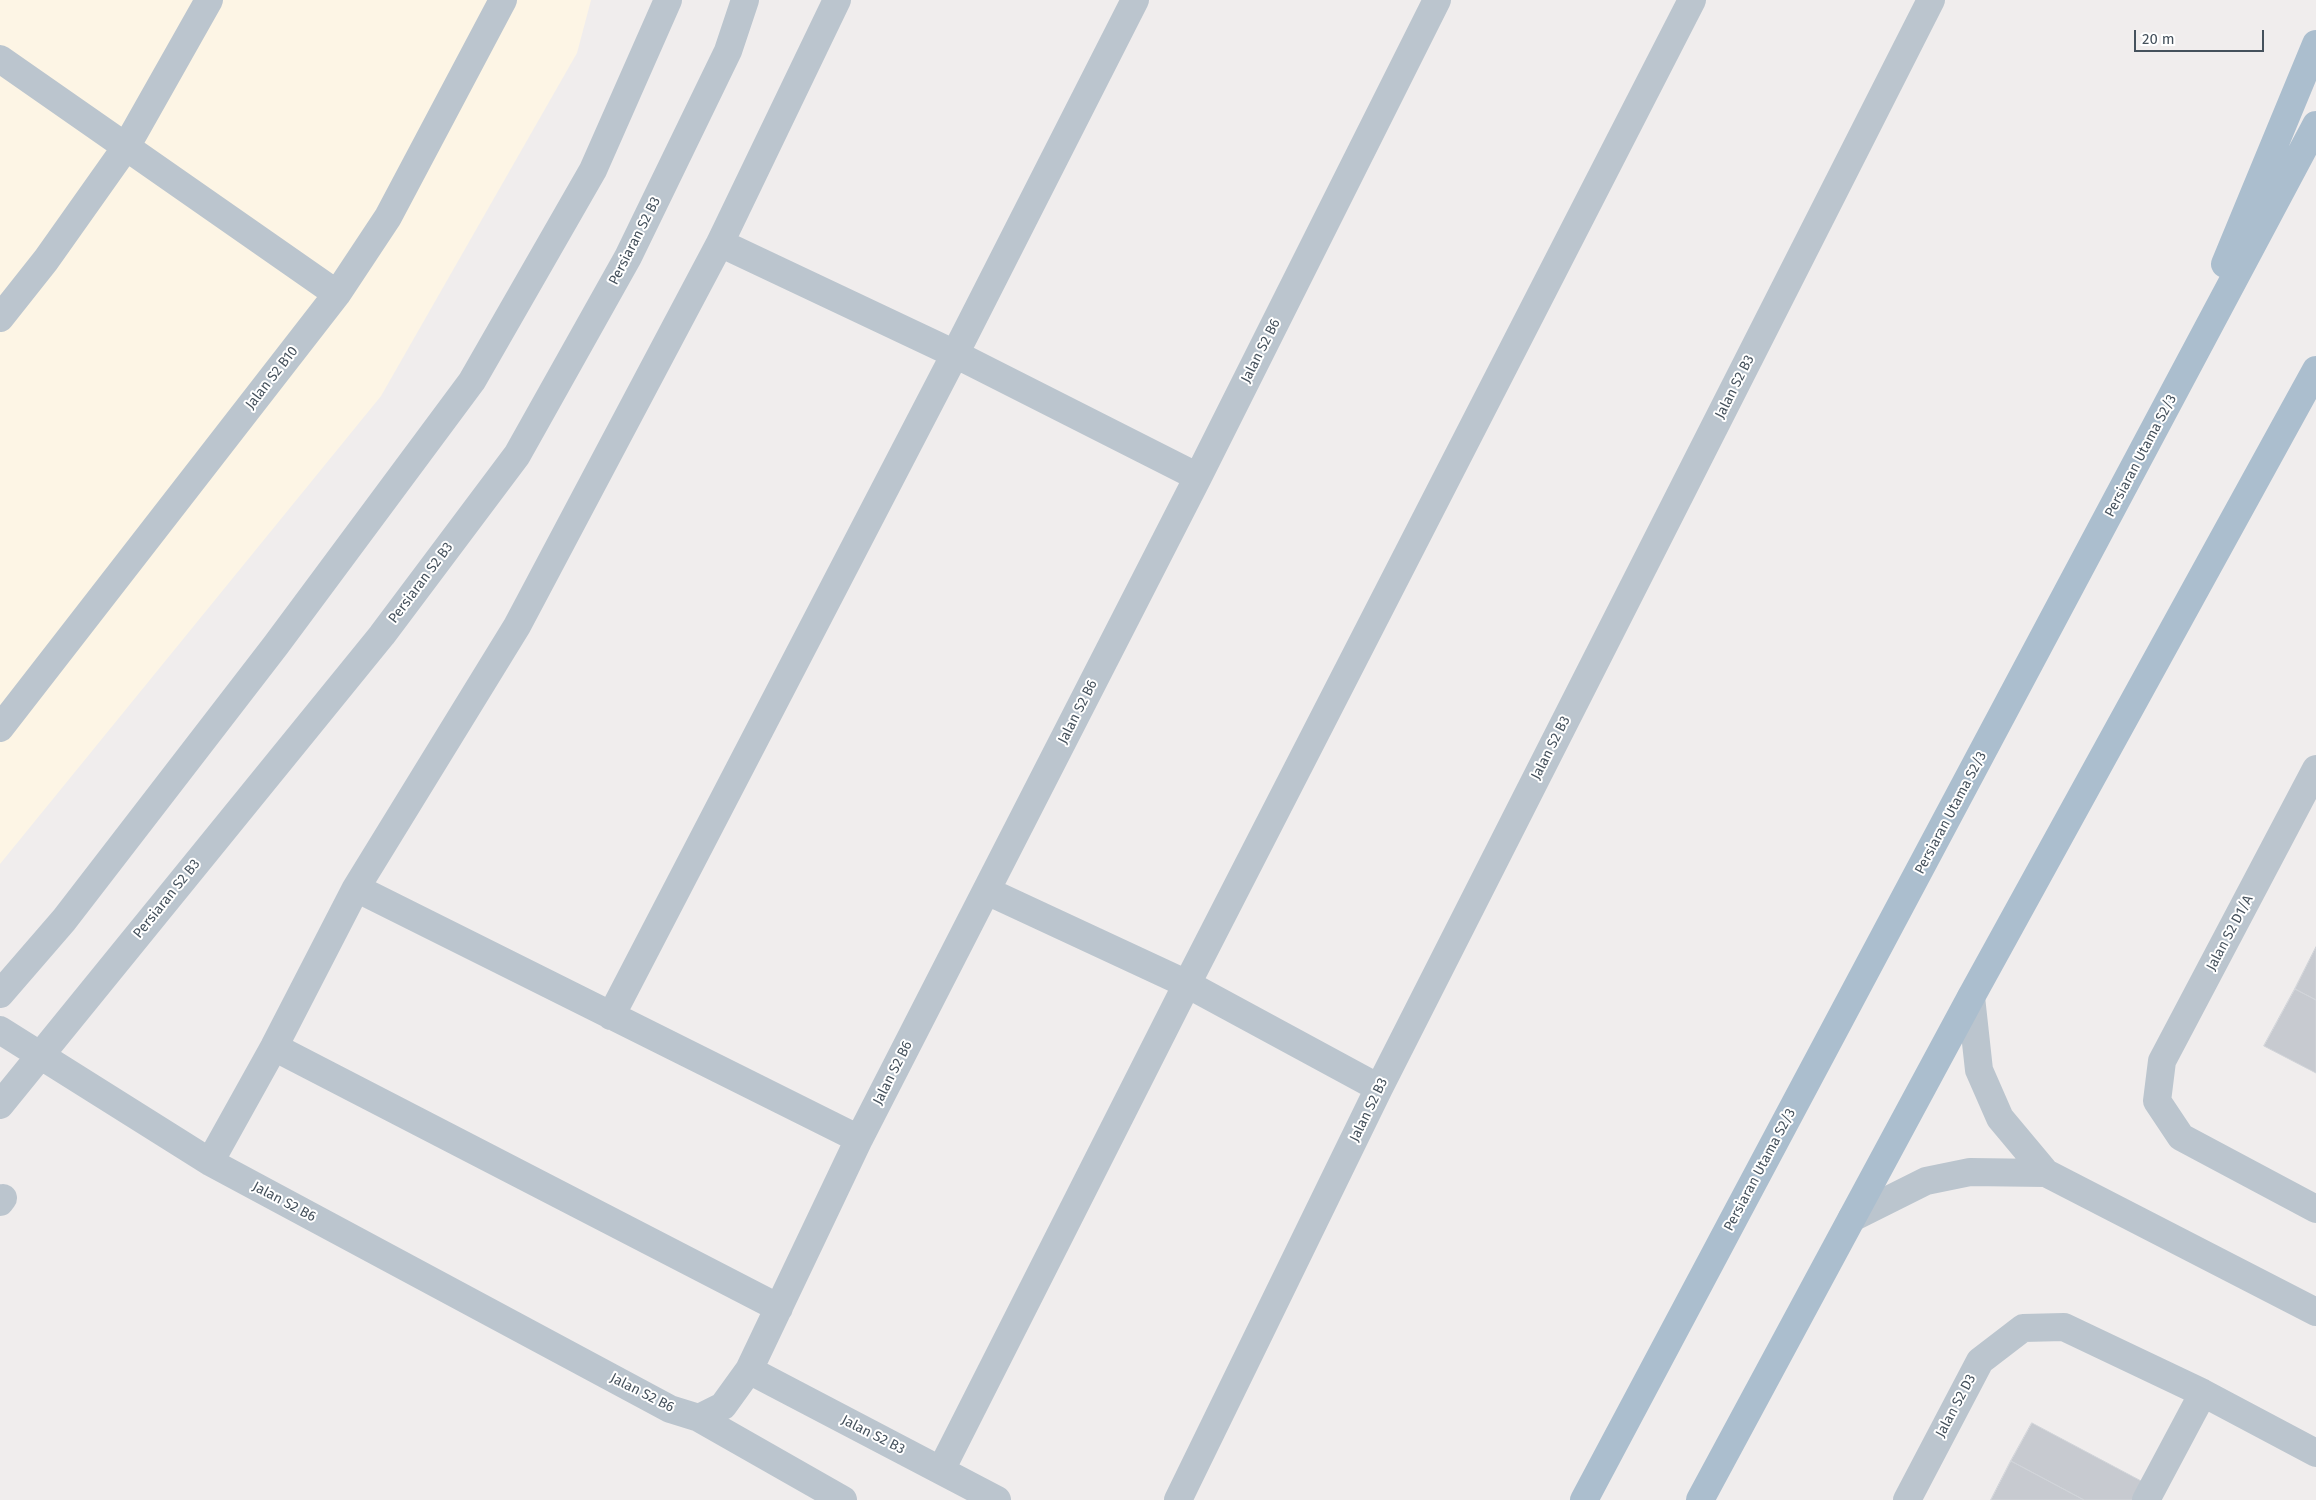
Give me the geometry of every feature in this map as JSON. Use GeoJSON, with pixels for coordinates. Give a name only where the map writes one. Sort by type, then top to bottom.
{"type":"FeatureCollection","features":[{"type":"Feature","properties":{"kind":"main road"},"geometry":{"type":"LineString","coordinates":[[2159,422],[2316,44]]}},
{"type":"Feature","properties":{"kind":"main road","name":"Persiaran Utama S2/3"},"geometry":{"type":"LineString","coordinates":[[1584,1500],[2316,125]]}},
{"type":"Feature","properties":{"kind":"main road"},"geometry":{"type":"LineString","coordinates":[[1700,1500],[1971,997],[2316,370]]}},
{"type":"Feature","properties":{"kind":"main road"},"geometry":{"type":"LineString","coordinates":[[2257,478],[2316,410]]}},
{"type":"Feature","properties":{"kind":"street"},"geometry":{"type":"LineString","coordinates":[[0,318],[46,260],[126,147],[209,0]]}},
{"type":"Feature","properties":{"kind":"street","name":"Jalan S2 B10"},"geometry":{"type":"LineString","coordinates":[[0,728],[337,294],[388,217],[503,0]]}},
{"type":"Feature","properties":{"kind":"street"},"geometry":{"type":"LineString","coordinates":[[0,994],[64,920],[276,645],[472,381],[593,170],[668,0]]}},
{"type":"Feature","properties":{"kind":"street","name":"Persiaran S2 B3"},"geometry":{"type":"LineString","coordinates":[[0,1105],[382,635],[517,455],[628,257],[728,51],[745,0]]}},
{"type":"Feature","properties":{"kind":"street"},"geometry":{"type":"LineString","coordinates":[[210,1162],[274,1047],[356,888],[517,626],[720,243],[837,0]]}},
{"type":"Feature","properties":{"kind":"street"},"geometry":{"type":"LineString","coordinates":[[611,1016],[955,354],[1135,0]]}},
{"type":"Feature","properties":{"kind":"street","name":"Jalan S2 B6"},"geometry":{"type":"LineString","coordinates":[[0,1030],[210,1162],[670,1409],[699,1418],[724,1406],[749,1370],[859,1139],[1198,477],[1436,0]]}},
{"type":"Feature","properties":{"kind":"street"},"geometry":{"type":"LineString","coordinates":[[941,1470],[1187,984],[1692,0]]}},
{"type":"Feature","properties":{"kind":"street","name":"Jalan S2 B3"},"geometry":{"type":"LineString","coordinates":[[1178,1500],[1379,1088],[1931,0]]}},
{"type":"Feature","properties":{"kind":"street"},"geometry":{"type":"LineString","coordinates":[[0,59],[337,294]]}},
{"type":"Feature","properties":{"kind":"street"},"geometry":{"type":"LineString","coordinates":[[720,243],[955,354],[1198,477]]}},
{"type":"Feature","properties":{"kind":"street","name":"Jalan S2 D1/A"},"geometry":{"type":"LineString","coordinates":[[2316,769],[2162,1061],[2156,1101],[2181,1137],[2316,1209]]}},
{"type":"Feature","properties":{"kind":"street"},"geometry":{"type":"LineString","coordinates":[[356,888],[859,1139]]}},
{"type":"Feature","properties":{"kind":"street"},"geometry":{"type":"LineString","coordinates":[[987,892],[1187,984],[1379,1088]]}},
{"type":"Feature","properties":{"kind":"street"},"geometry":{"type":"LineString","coordinates":[[1971,997],[1979,1070],[2000,1118],[2046,1173],[2316,1312]]}},
{"type":"Feature","properties":{"kind":"street"},"geometry":{"type":"LineString","coordinates":[[274,1047],[779,1308]]}},
{"type":"Feature","properties":{"kind":"street"},"geometry":{"type":"LineString","coordinates":[[1852,1218],[1926,1181],[1970,1172],[2046,1173]]}},
{"type":"Feature","properties":{"kind":"street","name":"Jalan S2 D3"},"geometry":{"type":"LineString","coordinates":[[1907,1500],[1980,1361],[2024,1328],[2064,1327],[2203,1393]]}},
{"type":"Feature","properties":{"kind":"street","name":"Jalan S2 B3"},"geometry":{"type":"LineString","coordinates":[[749,1370],[997,1500]]}},
{"type":"Feature","properties":{"kind":"street"},"geometry":{"type":"LineString","coordinates":[[2146,1500],[2203,1393],[2316,1453]]}},
{"type":"Feature","properties":{"kind":"street"},"geometry":{"type":"LineString","coordinates":[[699,1418],[843,1500]]}},
{"type":"Feature","properties":{"kind":"shaded area"},"geometry":{"type":"Polygon","coordinates":[[[0,0],[591,0],[577,53],[381,396],[0,864],[0,0]]]}},
{"type":"Feature","properties":{"kind":"building"},"geometry":{"type":"Polygon","coordinates":[[[2316,947],[2316,1000],[2295,989],[2316,947]]]}},
{"type":"Feature","properties":{"kind":"building"},"geometry":{"type":"Polygon","coordinates":[[[2295,989],[2316,1000],[2316,1073],[2264,1046],[2295,989]]]}},
{"type":"Feature","properties":{"kind":"building"},"geometry":{"type":"Polygon","coordinates":[[[2032,1423],[2143,1482],[2133,1500],[2084,1500],[2011,1461],[2032,1423]]]}},
{"type":"Feature","properties":{"kind":"building"},"geometry":{"type":"Polygon","coordinates":[[[2011,1461],[2084,1500],[1991,1500],[2011,1461]]]}}]}
